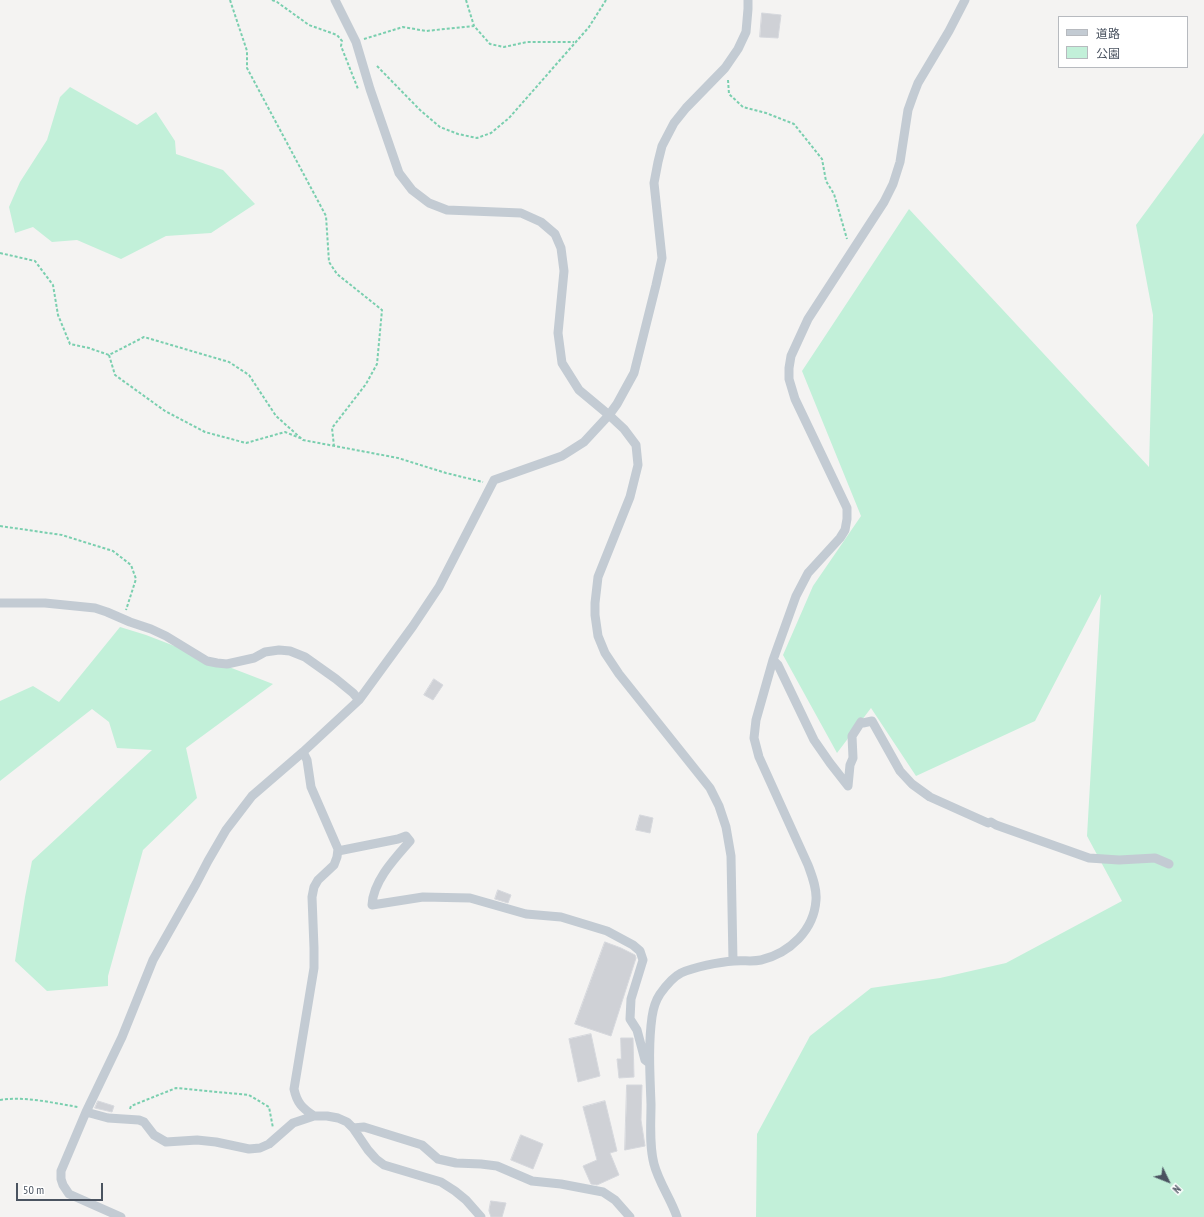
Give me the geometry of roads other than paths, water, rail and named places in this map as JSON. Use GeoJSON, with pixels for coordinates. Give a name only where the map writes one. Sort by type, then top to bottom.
{"type":"FeatureCollection","features":[{"type":"Feature","properties":{"kind":"street"},"geometry":{"type":"LineString","coordinates":[[335,0],[356,42],[370,89],[399,173],[412,190],[429,203],[447,210],[521,213],[541,222],[555,234],[561,248],[564,271],[558,333],[562,363],[579,390],[624,429],[636,445],[638,465],[630,497],[598,577],[595,609],[598,636],[605,653],[619,674],[710,788],[719,806],[726,827],[730,856],[733,961]]}},
{"type":"Feature","properties":{"kind":"street"},"geometry":{"type":"LineString","coordinates":[[121,1217],[69,1194],[63,1186],[61,1171],[86,1112],[122,1037],[153,960],[226,830],[252,796],[303,752],[359,700],[413,626],[439,586],[467,535],[494,480],[562,456],[584,442],[617,404],[634,373],[662,258],[654,184],[662,146],[674,123],[726,66],[738,49],[746,32],[748,0]]}},
{"type":"Feature","properties":{"kind":"street"},"geometry":{"type":"LineString","coordinates":[[677,1217],[658,1177],[652,1151],[649,1037],[652,1014],[659,996],[667,985],[680,974],[694,968],[733,961],[760,960],[780,953],[797,942],[806,930],[813,916],[816,899],[814,883],[808,865],[759,757],[754,738],[756,720],[773,660],[796,596],[808,574],[840,538],[847,519],[847,508],[795,399],[790,379],[789,368],[791,356],[808,319],[884,202],[893,184],[900,162],[908,110],[918,83],[949,31],[965,0]]}},
{"type":"Feature","properties":{"kind":"street"},"geometry":{"type":"LineString","coordinates":[[0,603],[45,603],[95,608],[130,622],[151,628],[207,661],[227,664],[254,658],[265,652],[279,650],[290,651],[304,657],[336,679],[359,700]]}},
{"type":"Feature","properties":{"kind":"street"},"geometry":{"type":"LineString","coordinates":[[773,660],[778,665],[814,740],[848,786],[850,765],[853,758],[852,736],[861,722],[872,721],[900,772],[912,784],[930,797],[988,822],[1089,858],[1119,860],[1155,858],[1169,864]]}},
{"type":"Feature","properties":{"kind":"street"},"geometry":{"type":"LineString","coordinates":[[303,752],[307,760],[311,787],[338,849],[334,865],[318,880],[314,887],[312,897],[314,968],[294,1089],[296,1099],[300,1106],[314,1116]]}},
{"type":"Feature","properties":{"kind":"street"},"geometry":{"type":"LineString","coordinates":[[338,851],[398,839],[406,836],[410,841],[386,870],[372,896],[372,905],[424,897],[470,898],[526,914],[561,917],[607,931],[633,945],[640,951],[643,960],[631,999],[630,1018],[637,1030],[645,1060],[650,1063]]}},
{"type":"Feature","properties":{"kind":"street"},"geometry":{"type":"LineString","coordinates":[[86,1112],[108,1118],[139,1120],[144,1122],[154,1135],[166,1142],[216,1142],[249,1149],[260,1148],[269,1144],[293,1123],[314,1116],[338,1118],[348,1122],[368,1150],[384,1165],[441,1182],[455,1190],[481,1217]]}},
{"type":"Feature","properties":{"kind":"street"},"geometry":{"type":"LineString","coordinates":[[353,1128],[364,1127],[422,1146],[438,1159],[456,1163],[497,1166],[532,1181],[561,1184],[603,1192],[615,1200],[630,1217]]}}]}
